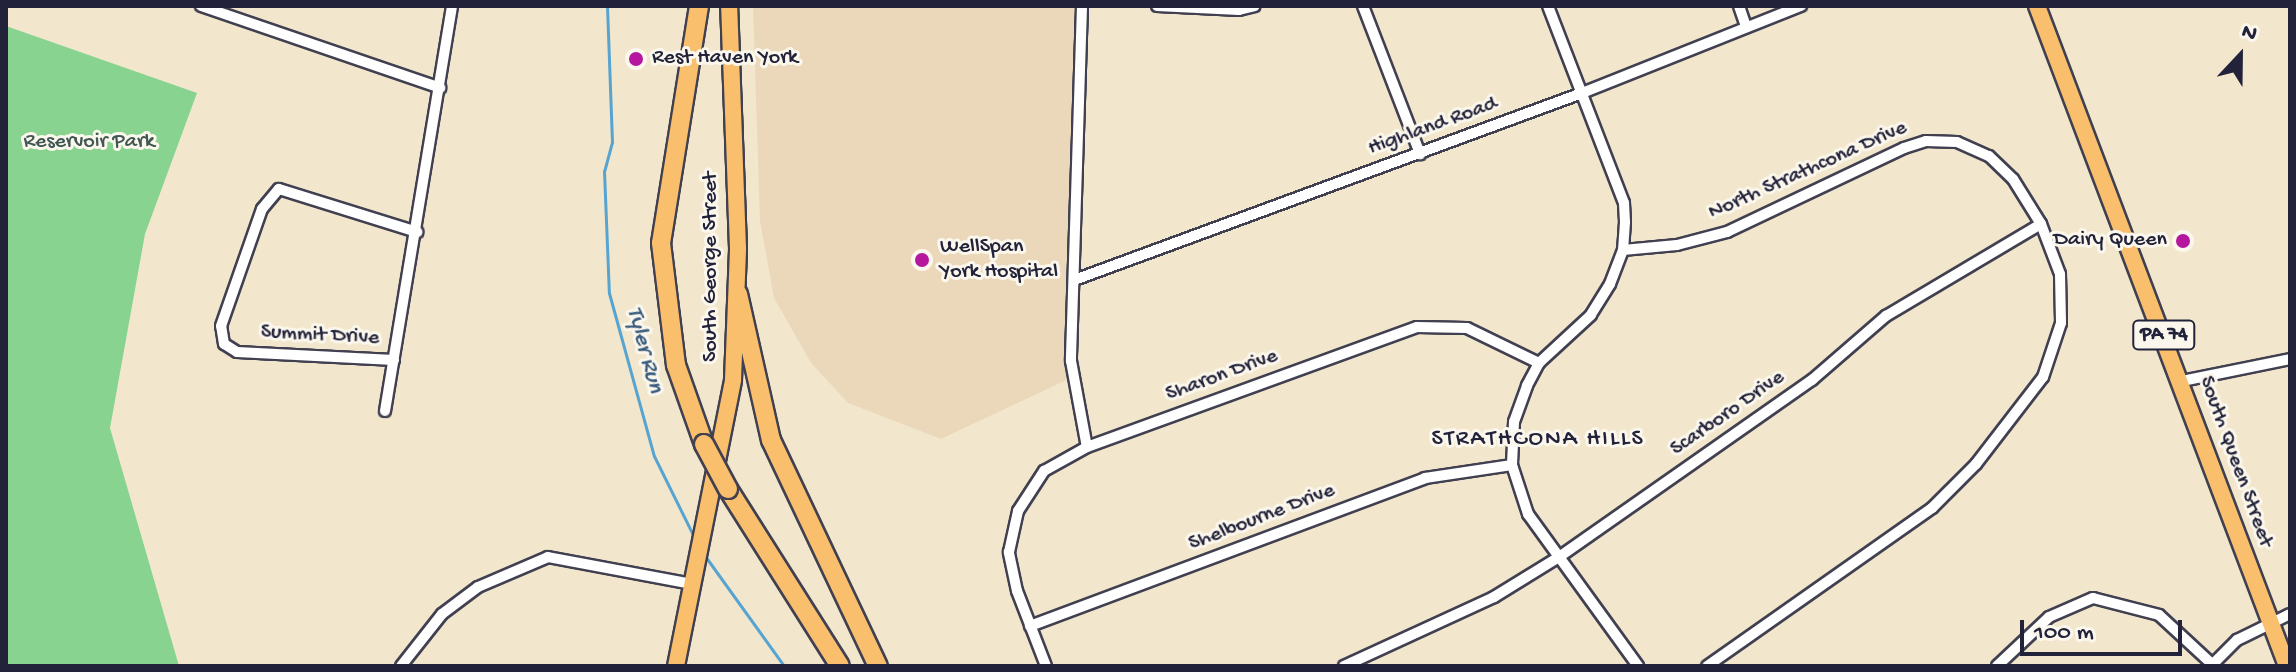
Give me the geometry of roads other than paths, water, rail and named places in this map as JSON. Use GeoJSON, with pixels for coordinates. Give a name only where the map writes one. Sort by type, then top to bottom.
{"type":"FeatureCollection","features":[{"type":"Feature","properties":{"kind":"highway"},"geometry":{"type":"LineString","coordinates":[[699,6],[661,243],[676,365],[704,444],[728,489],[840,666]]}},
{"type":"Feature","properties":{"kind":"highway"},"geometry":{"type":"LineString","coordinates":[[738,294],[771,440],[878,666]]}},
{"type":"Feature","properties":{"kind":"main road","name":"South George Street"},"geometry":{"type":"LineString","coordinates":[[676,666],[728,416],[738,294],[729,6]]}},
{"type":"Feature","properties":{"kind":"main road","name":"South Queen Street"},"geometry":{"type":"LineString","coordinates":[[2037,6],[2182,381],[2287,666]]}},
{"type":"Feature","properties":{"kind":"street"},"geometry":{"type":"LineString","coordinates":[[201,6],[440,88]]}},
{"type":"Feature","properties":{"kind":"street"},"geometry":{"type":"LineString","coordinates":[[385,411],[452,6]]}},
{"type":"Feature","properties":{"kind":"street"},"geometry":{"type":"LineString","coordinates":[[1082,6],[1077,279],[1071,361],[1087,447]]}},
{"type":"Feature","properties":{"kind":"street"},"geometry":{"type":"LineString","coordinates":[[1157,6],[1239,10],[1255,6]]}},
{"type":"Feature","properties":{"kind":"street"},"geometry":{"type":"LineString","coordinates":[[1363,6],[1420,154]]}},
{"type":"Feature","properties":{"kind":"street"},"geometry":{"type":"LineString","coordinates":[[1548,6],[1624,203],[1623,250],[1591,315],[1539,363],[1514,422],[1512,465],[1528,514],[1638,666]]}},
{"type":"Feature","properties":{"kind":"street"},"geometry":{"type":"LineString","coordinates":[[1739,6],[1746,26]]}},
{"type":"Feature","properties":{"kind":"street","name":"Highland Road"},"geometry":{"type":"LineString","coordinates":[[1077,279],[1582,93],[1801,6]]}},
{"type":"Feature","properties":{"kind":"street","name":"North Strathcona Drive"},"geometry":{"type":"LineString","coordinates":[[1623,250],[1677,245],[1727,232],[1926,141],[1957,142],[1989,156],[2019,186],[2041,224],[2060,274],[2057,343],[2027,399],[1976,464],[1932,508],[1707,666]]}},
{"type":"Feature","properties":{"kind":"street","name":"Summit Drive"},"geometry":{"type":"LineString","coordinates":[[394,360],[237,352],[224,344],[221,326],[262,209],[279,189],[417,232]]}},
{"type":"Feature","properties":{"kind":"street","name":"Scarboro Drive"},"geometry":{"type":"LineString","coordinates":[[1344,666],[1480,604],[1559,557],[1812,380],[1886,316],[2041,224]]}},
{"type":"Feature","properties":{"kind":"street","name":"Sharon Drive"},"geometry":{"type":"LineString","coordinates":[[1030,626],[1017,591],[1009,552],[1029,487],[1044,471],[1087,447],[1417,327],[1467,328],[1539,363]]}},
{"type":"Feature","properties":{"kind":"street"},"geometry":{"type":"LineString","coordinates":[[2182,381],[2290,359]]}},
{"type":"Feature","properties":{"kind":"street","name":"Shelbourne Drive"},"geometry":{"type":"LineString","coordinates":[[1030,626],[1425,478],[1512,465]]}},
{"type":"Feature","properties":{"kind":"street"},"geometry":{"type":"LineString","coordinates":[[401,666],[442,614],[478,587],[548,557],[692,584]]}},
{"type":"Feature","properties":{"kind":"street"},"geometry":{"type":"LineString","coordinates":[[1997,666],[2049,617],[2093,598],[2159,615],[2212,665],[2223,650],[2270,620],[2290,614]]}},
{"type":"Feature","properties":{"kind":"street"},"geometry":{"type":"LineString","coordinates":[[1030,626],[1046,666]]}},
{"type":"Feature","properties":{"kind":"waterway","name":"Tyler Run"},"geometry":{"type":"LineString","coordinates":[[607,6],[612,142],[604,171],[609,293],[654,456],[695,539]]}},
{"type":"Feature","properties":{"kind":"waterway","name":"Tyler Run"},"geometry":{"type":"LineString","coordinates":[[705,556],[784,666]]}},
{"type":"Feature","properties":{"kind":"place","name":"Rest Haven York"},"geometry":{"type":"Point","coordinates":[636,59]}},
{"type":"Feature","properties":{"kind":"place","name":"Dairy Queen"},"geometry":{"type":"Point","coordinates":[2183,241]}},
{"type":"Feature","properties":{"kind":"place","name":"WellSpan York Hospital"},"geometry":{"type":"Point","coordinates":[922,260]}},
{"type":"Feature","properties":{"kind":"district","name":"STRATHCONA HILLS"},"geometry":{"type":"Point","coordinates":[1538,440]}},
{"type":"Feature","properties":{"kind":"park label","name":"Reservoir Park"},"geometry":{"type":"Point","coordinates":[89,143]}}]}
